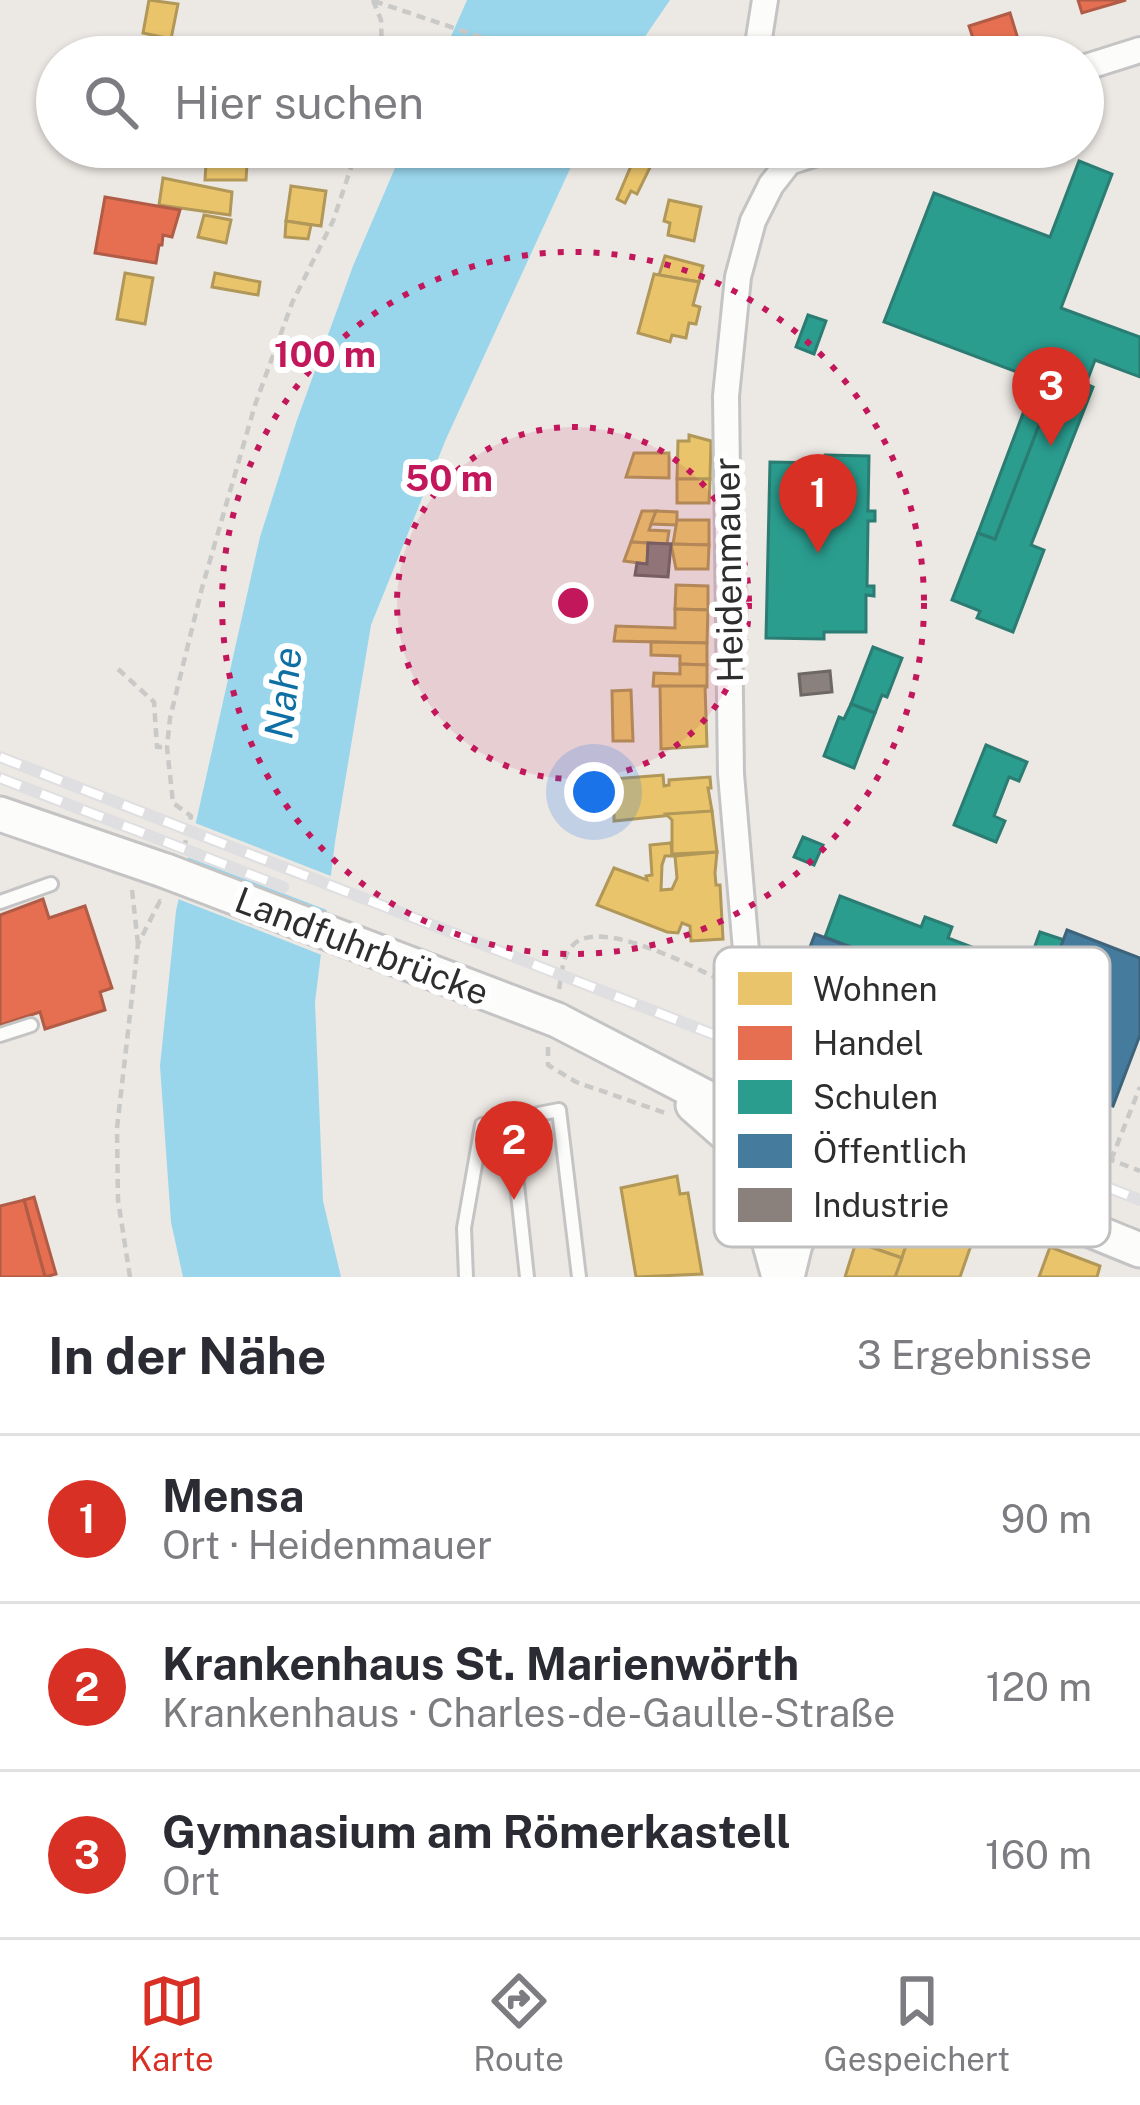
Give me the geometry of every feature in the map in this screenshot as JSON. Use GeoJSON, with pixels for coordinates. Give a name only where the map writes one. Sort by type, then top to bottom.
{"type":"FeatureCollection","features":[{"type":"Feature","properties":{"kind":"street"},"geometry":{"type":"LineString","coordinates":[[759,36],[765,0]]}},
{"type":"Feature","properties":{"kind":"street"},"geometry":{"type":"LineString","coordinates":[[1104,61],[1140,50]]}},
{"type":"Feature","properties":{"kind":"street","name":"Heidenmauer"},"geometry":{"type":"LineString","coordinates":[[746,947],[730,774],[727,396],[738,277],[753,221],[776,168]]}},
{"type":"Feature","properties":{"kind":"street","name":"Landfuhrbrücke"},"geometry":{"type":"LineString","coordinates":[[0,814],[174,866],[557,1020],[636,1059]]}},
{"type":"Feature","properties":{"kind":"street"},"geometry":{"type":"LineString","coordinates":[[636,1059],[714,1100]]}},
{"type":"Feature","properties":{"kind":"street"},"geometry":{"type":"LineString","coordinates":[[636,1059],[714,1132]]}},
{"type":"Feature","properties":{"kind":"street"},"geometry":{"type":"LineString","coordinates":[[1110,1238],[1140,1250]]}},
{"type":"Feature","properties":{"kind":"street"},"geometry":{"type":"LineString","coordinates":[[772,1247],[783,1277]]}},
{"type":"Feature","properties":{"kind":"street"},"geometry":{"type":"LineString","coordinates":[[783,1277],[794,1247]]}},
{"type":"Feature","properties":{"kind":"lane"},"geometry":{"type":"LineString","coordinates":[[0,902],[52,884]]}},
{"type":"Feature","properties":{"kind":"lane"},"geometry":{"type":"LineString","coordinates":[[0,1035],[32,1025]]}},
{"type":"Feature","properties":{"kind":"lane"},"geometry":{"type":"LineString","coordinates":[[466,1277],[464,1228],[482,1125],[559,1110],[579,1277]]}},
{"type":"Feature","properties":{"kind":"lane"},"geometry":{"type":"LineString","coordinates":[[510,1120],[527,1277]]}},
{"type":"Feature","properties":{"kind":"path"},"geometry":{"type":"LineString","coordinates":[[374,0],[482,36]]}},
{"type":"Feature","properties":{"kind":"path"},"geometry":{"type":"LineString","coordinates":[[374,0],[381,36]]}},
{"type":"Feature","properties":{"kind":"path"},"geometry":{"type":"LineString","coordinates":[[174,866],[190,816],[172,803],[167,747],[202,588],[255,404],[292,303],[333,220],[351,168]]}},
{"type":"Feature","properties":{"kind":"path"},"geometry":{"type":"LineString","coordinates":[[118,669],[154,702],[157,747],[167,747]]}},
{"type":"Feature","properties":{"kind":"path"},"geometry":{"type":"LineString","coordinates":[[130,879],[138,944],[117,1127],[118,1201],[130,1277]]}},
{"type":"Feature","properties":{"kind":"path"},"geometry":{"type":"LineString","coordinates":[[138,944],[160,901],[172,905]]}},
{"type":"Feature","properties":{"kind":"path"},"geometry":{"type":"LineString","coordinates":[[1140,1087],[1111,1160],[1140,1171]]}},
{"type":"Feature","properties":{"kind":"water"},"geometry":{"type":"Polygon","coordinates":[[[467,0],[670,0],[645,36],[451,36],[467,0]]]}},
{"type":"Feature","properties":{"kind":"water","name":"Nahe"},"geometry":{"type":"Polygon","coordinates":[[[395,168],[570,168],[446,439],[371,625],[335,842],[315,1002],[323,1201],[341,1277],[183,1277],[171,1222],[160,1066],[176,911],[260,537],[353,266],[395,168]]]}},
{"type":"Feature","properties":{"kind":"pier"},"geometry":{"type":"Polygon","coordinates":[[[190,821],[336,878],[332,912],[182,855],[190,821]]]}},
{"type":"Feature","properties":{"kind":"pier"},"geometry":{"type":"Polygon","coordinates":[[[182,858],[332,916],[327,957],[173,897],[182,858]]]}},
{"type":"Feature","properties":{"kind":"building: Wohnen"},"geometry":{"type":"Polygon","coordinates":[[[149,0],[178,4],[172,36],[143,33],[149,0]]]}},
{"type":"Feature","properties":{"kind":"building: Wohnen"},"geometry":{"type":"Polygon","coordinates":[[[206,168],[247,168],[246,180],[205,180],[206,168]]]}},
{"type":"Feature","properties":{"kind":"building: Wohnen"},"geometry":{"type":"Polygon","coordinates":[[[630,168],[650,168],[637,194],[631,191],[625,203],[617,199],[630,168]]]}},
{"type":"Feature","properties":{"kind":"building: Wohnen"},"geometry":{"type":"Polygon","coordinates":[[[163,178],[232,192],[230,215],[159,205],[163,178]]]}},
{"type":"Feature","properties":{"kind":"building: Wohnen"},"geometry":{"type":"Polygon","coordinates":[[[291,186],[326,191],[321,226],[286,221],[291,186]]]}},
{"type":"Feature","properties":{"kind":"building: Wohnen"},"geometry":{"type":"Polygon","coordinates":[[[669,200],[701,207],[694,241],[668,235],[670,223],[664,221],[669,200]]]}},
{"type":"Feature","properties":{"kind":"building: Wohnen"},"geometry":{"type":"Polygon","coordinates":[[[204,215],[231,220],[226,243],[198,237],[204,215]]]}},
{"type":"Feature","properties":{"kind":"building: Wohnen"},"geometry":{"type":"Polygon","coordinates":[[[286,221],[311,225],[308,239],[285,237],[286,221]]]}},
{"type":"Feature","properties":{"kind":"building: Wohnen"},"geometry":{"type":"Polygon","coordinates":[[[665,256],[703,266],[699,282],[659,275],[665,256]]]}},
{"type":"Feature","properties":{"kind":"building: Wohnen"},"geometry":{"type":"Polygon","coordinates":[[[125,273],[153,278],[145,324],[117,319],[125,273]]]}},
{"type":"Feature","properties":{"kind":"building: Wohnen"},"geometry":{"type":"Polygon","coordinates":[[[215,273],[260,282],[258,295],[212,287],[215,273]]]}},
{"type":"Feature","properties":{"kind":"building: Wohnen"},"geometry":{"type":"Polygon","coordinates":[[[654,274],[699,282],[693,305],[700,307],[686,338],[672,335],[670,342],[638,333],[654,274]]]}},
{"type":"Feature","properties":{"kind":"building: Wohnen"},"geometry":{"type":"Polygon","coordinates":[[[689,435],[711,441],[710,479],[677,479],[678,441],[689,441],[689,435]]]}},
{"type":"Feature","properties":{"kind":"building: Wohnen"},"geometry":{"type":"Polygon","coordinates":[[[634,453],[669,453],[669,478],[626,477],[634,453]]]}},
{"type":"Feature","properties":{"kind":"building: Wohnen"},"geometry":{"type":"Polygon","coordinates":[[[677,479],[710,479],[709,503],[677,503],[677,479]]]}},
{"type":"Feature","properties":{"kind":"building: Wohnen"},"geometry":{"type":"Polygon","coordinates":[[[642,511],[656,511],[649,530],[669,531],[667,544],[631,542],[642,511]]]}},
{"type":"Feature","properties":{"kind":"building: Wohnen"},"geometry":{"type":"Polygon","coordinates":[[[656,511],[677,512],[677,525],[651,524],[656,511]]]}},
{"type":"Feature","properties":{"kind":"building: Wohnen"},"geometry":{"type":"Polygon","coordinates":[[[677,520],[709,520],[709,545],[673,544],[677,520]]]}},
{"type":"Feature","properties":{"kind":"building: Wohnen"},"geometry":{"type":"Polygon","coordinates":[[[631,542],[648,543],[647,564],[624,561],[631,542]]]}},
{"type":"Feature","properties":{"kind":"building: Wohnen"},"geometry":{"type":"Polygon","coordinates":[[[671,544],[709,545],[708,569],[676,569],[671,544]]]}},
{"type":"Feature","properties":{"kind":"building: Wohnen"},"geometry":{"type":"Polygon","coordinates":[[[676,585],[708,586],[708,610],[675,609],[676,585]]]}},
{"type":"Feature","properties":{"kind":"building: Wohnen"},"geometry":{"type":"Polygon","coordinates":[[[675,609],[708,610],[707,643],[614,641],[616,626],[675,628],[675,609]]]}},
{"type":"Feature","properties":{"kind":"building: Wohnen"},"geometry":{"type":"Polygon","coordinates":[[[651,642],[707,643],[707,665],[680,664],[680,656],[651,655],[651,642]]]}},
{"type":"Feature","properties":{"kind":"building: Wohnen"},"geometry":{"type":"Polygon","coordinates":[[[680,664],[707,665],[707,687],[653,686],[654,673],[680,674],[680,664]]]}},
{"type":"Feature","properties":{"kind":"building: Wohnen"},"geometry":{"type":"Polygon","coordinates":[[[660,686],[705,686],[707,746],[661,749],[660,686]]]}},
{"type":"Feature","properties":{"kind":"building: Wohnen"},"geometry":{"type":"Polygon","coordinates":[[[631,690],[633,741],[613,741],[612,691],[631,690]]]}},
{"type":"Feature","properties":{"kind":"building: Wohnen"},"geometry":{"type":"Polygon","coordinates":[[[663,775],[664,786],[669,780],[710,777],[712,811],[614,821],[614,779],[663,775]]]}},
{"type":"Feature","properties":{"kind":"building: Wohnen"},"geometry":{"type":"Polygon","coordinates":[[[712,811],[717,852],[672,854],[672,820],[666,814],[712,811]]]}},
{"type":"Feature","properties":{"kind":"building: Wohnen"},"geometry":{"type":"Polygon","coordinates":[[[671,843],[672,856],[665,856],[662,865],[661,890],[672,889],[677,878],[675,856],[717,852],[723,939],[691,941],[690,926],[682,923],[678,933],[667,932],[597,905],[614,868],[647,880],[652,875],[650,845],[671,843]]]}},
{"type":"Feature","properties":{"kind":"building: Wohnen"},"geometry":{"type":"Polygon","coordinates":[[[677,1176],[680,1194],[688,1193],[702,1274],[636,1277],[621,1188],[677,1176]]]}},
{"type":"Feature","properties":{"kind":"building: Wohnen"},"geometry":{"type":"Polygon","coordinates":[[[854,1247],[902,1258],[895,1277],[845,1277],[854,1247]]]}},
{"type":"Feature","properties":{"kind":"building: Wohnen"},"geometry":{"type":"Polygon","coordinates":[[[871,1247],[906,1247],[902,1258],[871,1247]]]}},
{"type":"Feature","properties":{"kind":"building: Wohnen"},"geometry":{"type":"Polygon","coordinates":[[[906,1247],[970,1247],[960,1277],[895,1277],[906,1247]]]}},
{"type":"Feature","properties":{"kind":"building: Wohnen"},"geometry":{"type":"Polygon","coordinates":[[[1050,1247],[1100,1266],[1097,1277],[1039,1277],[1050,1247]]]}},
{"type":"Feature","properties":{"kind":"building: Handel"},"geometry":{"type":"Polygon","coordinates":[[[1078,0],[1126,0],[1082,13],[1078,0]]]}},
{"type":"Feature","properties":{"kind":"building: Handel"},"geometry":{"type":"Polygon","coordinates":[[[1010,13],[1017,36],[972,36],[969,26],[1010,13]]]}},
{"type":"Feature","properties":{"kind":"building: Handel"},"geometry":{"type":"Polygon","coordinates":[[[105,197],[180,210],[172,237],[163,235],[156,263],[95,253],[105,197]]]}},
{"type":"Feature","properties":{"kind":"building: Handel"},"geometry":{"type":"Polygon","coordinates":[[[43,899],[49,918],[85,906],[112,988],[100,992],[105,1010],[45,1029],[40,1012],[0,1025],[0,915],[43,899]]]}},
{"type":"Feature","properties":{"kind":"building: Handel"},"geometry":{"type":"Polygon","coordinates":[[[34,1197],[56,1274],[45,1277],[24,1200],[34,1197]]]}},
{"type":"Feature","properties":{"kind":"building: Handel"},"geometry":{"type":"Polygon","coordinates":[[[24,1200],[45,1277],[0,1277],[0,1206],[24,1200]]]}},
{"type":"Feature","properties":{"kind":"building: Schulen"},"geometry":{"type":"Polygon","coordinates":[[[1076,168],[1112,174],[1061,308],[1140,337],[1140,377],[1095,360],[1086,384],[1093,387],[1031,545],[1044,550],[1013,632],[977,618],[980,611],[952,600],[978,533],[995,539],[1054,386],[884,322],[934,193],[1050,237],[1076,168]]]}},
{"type":"Feature","properties":{"kind":"building: Schulen"},"geometry":{"type":"Polygon","coordinates":[[[808,315],[826,321],[814,354],[796,347],[808,315]]]}},
{"type":"Feature","properties":{"kind":"building: Schulen"},"geometry":{"type":"Polygon","coordinates":[[[1036,379],[1054,386],[995,539],[978,533],[1036,379]]]}},
{"type":"Feature","properties":{"kind":"building: Schulen"},"geometry":{"type":"Polygon","coordinates":[[[825,455],[869,456],[868,511],[875,511],[875,521],[868,521],[867,586],[874,586],[874,596],[866,595],[866,632],[824,632],[824,639],[766,638],[770,462],[824,463],[825,455]]]}},
{"type":"Feature","properties":{"kind":"building: Schulen"},"geometry":{"type":"Polygon","coordinates":[[[873,647],[902,658],[887,697],[882,695],[875,713],[851,704],[873,647]]]}},
{"type":"Feature","properties":{"kind":"building: Schulen"},"geometry":{"type":"Polygon","coordinates":[[[851,704],[875,713],[854,768],[824,756],[839,717],[844,719],[851,704]]]}},
{"type":"Feature","properties":{"kind":"building: Schulen"},"geometry":{"type":"Polygon","coordinates":[[[986,745],[1027,762],[1019,781],[1009,777],[994,816],[1005,821],[996,842],[954,825],[986,745]]]}},
{"type":"Feature","properties":{"kind":"building: Schulen"},"geometry":{"type":"Polygon","coordinates":[[[803,837],[823,845],[814,865],[794,857],[803,837]]]}},
{"type":"Feature","properties":{"kind":"building: Schulen"},"geometry":{"type":"Polygon","coordinates":[[[840,896],[921,927],[925,917],[952,927],[948,938],[972,947],[851,947],[825,937],[840,896]]]}},
{"type":"Feature","properties":{"kind":"building: Schulen"},"geometry":{"type":"Polygon","coordinates":[[[1040,932],[1064,940],[1061,947],[1035,947],[1040,932]]]}},
{"type":"Feature","properties":{"kind":"building: Öffentlich"},"geometry":{"type":"Polygon","coordinates":[[[1067,930],[1140,958],[1140,1035],[1113,1106],[1110,947],[1061,947],[1067,930]]]}},
{"type":"Feature","properties":{"kind":"building: Öffentlich"},"geometry":{"type":"Polygon","coordinates":[[[815,934],[851,947],[810,947],[815,934]]]}},
{"type":"Feature","properties":{"kind":"building: Industrie"},"geometry":{"type":"Polygon","coordinates":[[[648,543],[671,544],[668,577],[635,575],[637,563],[647,564],[648,543]]]}},
{"type":"Feature","properties":{"kind":"building: Industrie"},"geometry":{"type":"Polygon","coordinates":[[[830,671],[832,692],[801,695],[799,674],[830,671]]]}},
{"type":"Feature","properties":{"kind":"railway"},"geometry":{"type":"LineString","coordinates":[[0,757],[714,1034]]}},
{"type":"Feature","properties":{"kind":"railway"},"geometry":{"type":"LineString","coordinates":[[0,778],[283,887]]}},
{"type":"Feature","properties":{"kind":"railway"},"geometry":{"type":"LineString","coordinates":[[1110,1188],[1140,1200]]}},
{"type":"Feature","properties":{"kind":"place","name":"Gymnasium am Römerkastell"},"geometry":{"type":"Point","coordinates":[1051,446]}},
{"type":"Feature","properties":{"kind":"place","name":"Mensa"},"geometry":{"type":"Point","coordinates":[818,553]}},
{"type":"Feature","properties":{"kind":"place","name":"Krankenhaus St. Marienwörth"},"geometry":{"type":"Point","coordinates":[514,1200]}}]}
